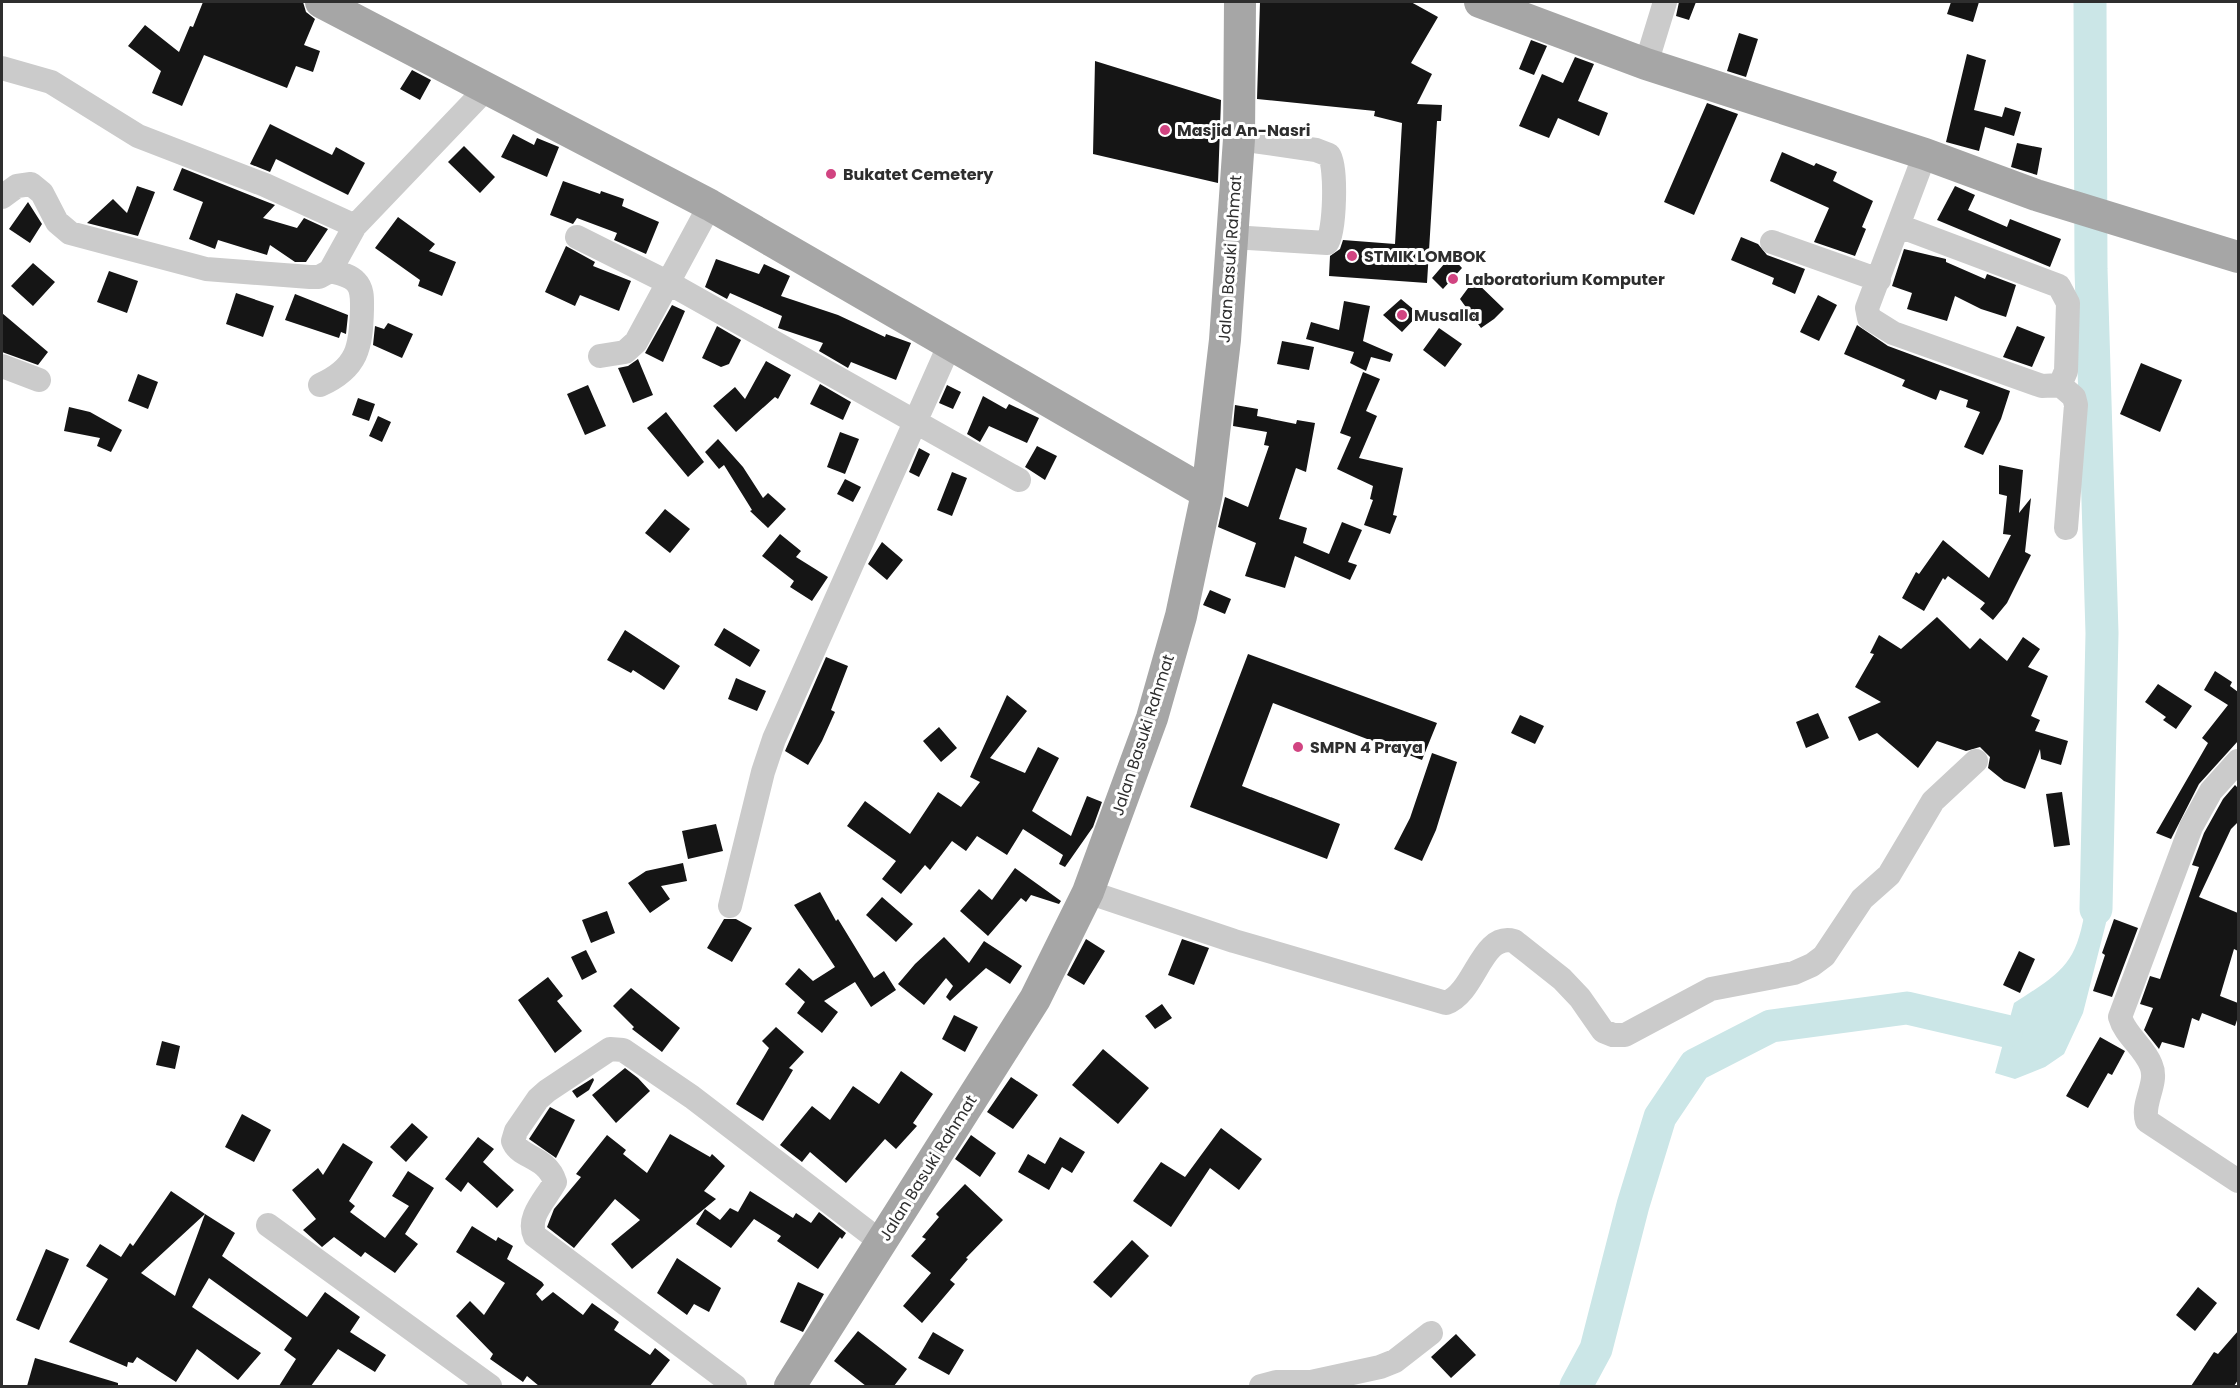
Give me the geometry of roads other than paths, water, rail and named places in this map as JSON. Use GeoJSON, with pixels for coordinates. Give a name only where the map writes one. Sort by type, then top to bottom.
{"type":"FeatureCollection","features":[{"type":"Feature","properties":{"kind":"main road"},"geometry":{"type":"LineString","coordinates":[[321,2],[710,205],[949,346],[1207,493]]}},
{"type":"Feature","properties":{"kind":"main road","name":"Jalan Basuki Rahmat"},"geometry":{"type":"LineString","coordinates":[[790,1386],[1035,999],[1088,892],[1152,718],[1181,616],[1207,493],[1225,340],[1239,139],[1240,2]]}},
{"type":"Feature","properties":{"kind":"main road"},"geometry":{"type":"LineString","coordinates":[[1480,2],[1646,64],[1925,154],[2036,195],[2238,257]]}},
{"type":"Feature","properties":{"kind":"street"},"geometry":{"type":"LineString","coordinates":[[1646,64],[1665,2]]}},
{"type":"Feature","properties":{"kind":"street"},"geometry":{"type":"LineString","coordinates":[[2,69],[51,82],[146,140],[265,185],[355,226]]}},
{"type":"Feature","properties":{"kind":"street"},"geometry":{"type":"LineString","coordinates":[[2,197],[17,186],[30,184],[42,193],[57,222],[70,233],[186,265],[239,273],[319,277],[330,271],[355,226],[486,89]]}},
{"type":"Feature","properties":{"kind":"street"},"geometry":{"type":"LineString","coordinates":[[1232,237],[1327,243],[1330,237],[1333,211],[1335,167],[1329,155],[1306,148],[1239,139]]}},
{"type":"Feature","properties":{"kind":"street"},"geometry":{"type":"LineString","coordinates":[[1925,154],[1867,308],[1869,318],[1893,333],[2042,386],[2060,385],[2074,397],[2076,405],[2066,528]]}},
{"type":"Feature","properties":{"kind":"street"},"geometry":{"type":"LineString","coordinates":[[600,356],[625,352],[634,345],[710,205]]}},
{"type":"Feature","properties":{"kind":"street"},"geometry":{"type":"LineString","coordinates":[[1899,225],[2059,286],[2068,303],[2066,371],[2060,385]]}},
{"type":"Feature","properties":{"kind":"street"},"geometry":{"type":"LineString","coordinates":[[577,237],[667,282],[1018,480]]}},
{"type":"Feature","properties":{"kind":"street"},"geometry":{"type":"LineString","coordinates":[[1772,242],[1879,280]]}},
{"type":"Feature","properties":{"kind":"street"},"geometry":{"type":"LineString","coordinates":[[320,386],[341,372],[357,354],[361,342],[360,287],[350,278],[330,271]]}},
{"type":"Feature","properties":{"kind":"street"},"geometry":{"type":"LineString","coordinates":[[730,906],[771,749],[949,346]]}},
{"type":"Feature","properties":{"kind":"street"},"geometry":{"type":"LineString","coordinates":[[2,366],[39,380]]}},
{"type":"Feature","properties":{"kind":"street"},"geometry":{"type":"LineString","coordinates":[[1088,892],[1234,941],[1446,1003],[1456,999],[1463,992],[1490,948],[1506,938],[1514,941],[1562,979],[1580,998],[1603,1031],[1613,1035],[1625,1035],[1711,989],[1794,973],[1818,961],[1824,956],[1862,899],[1889,875],[1933,801],[1976,761]]}},
{"type":"Feature","properties":{"kind":"street"},"geometry":{"type":"LineString","coordinates":[[2238,761],[2211,791],[2191,827],[2120,1017],[2151,1064],[2152,1079],[2145,1112],[2147,1121],[2238,1181]]}},
{"type":"Feature","properties":{"kind":"street"},"geometry":{"type":"LineString","coordinates":[[735,1386],[535,1236],[531,1228],[533,1217],[555,1182],[552,1171],[540,1160],[517,1148],[513,1141],[516,1131],[538,1099],[610,1049],[627,1051],[692,1097],[882,1242]]}},
{"type":"Feature","properties":{"kind":"street"},"geometry":{"type":"LineString","coordinates":[[268,1225],[490,1386]]}},
{"type":"Feature","properties":{"kind":"street"},"geometry":{"type":"LineString","coordinates":[[1261,1386],[1276,1382],[1311,1382],[1380,1367],[1395,1361],[1431,1333]]}},
{"type":"Feature","properties":{"kind":"water"},"geometry":{"type":"Polygon","coordinates":[[[2086,904],[2108,915],[2083,1013],[2064,1054],[2045,1067],[2015,1079],[1995,1073],[2014,1003],[2045,982],[2065,964],[2078,940],[2086,904]]]}},
{"type":"Feature","properties":{"kind":"waterway"},"geometry":{"type":"LineString","coordinates":[[2090,2],[2091,269],[2102,633],[2096,909]]}},
{"type":"Feature","properties":{"kind":"waterway"},"geometry":{"type":"LineString","coordinates":[[1576,1386],[1596,1349],[1633,1205],[1660,1117],[1695,1065],[1771,1026],[1907,1008],[2006,1031]]}},
{"type":"Feature","properties":{"kind":"place","name":"Masjid An-Nasri"},"geometry":{"type":"Point","coordinates":[1165,130]}},
{"type":"Feature","properties":{"kind":"place","name":"Bukatet Cemetery"},"geometry":{"type":"Point","coordinates":[831,174]}},
{"type":"Feature","properties":{"kind":"place","name":"STMIK LOMBOK"},"geometry":{"type":"Point","coordinates":[1352,256]}},
{"type":"Feature","properties":{"kind":"place","name":"Laboratorium Komputer"},"geometry":{"type":"Point","coordinates":[1453,279]}},
{"type":"Feature","properties":{"kind":"place","name":"Musalla"},"geometry":{"type":"Point","coordinates":[1402,315]}},
{"type":"Feature","properties":{"kind":"place","name":"SMPN 4 Praya"},"geometry":{"type":"Point","coordinates":[1298,747]}}]}
